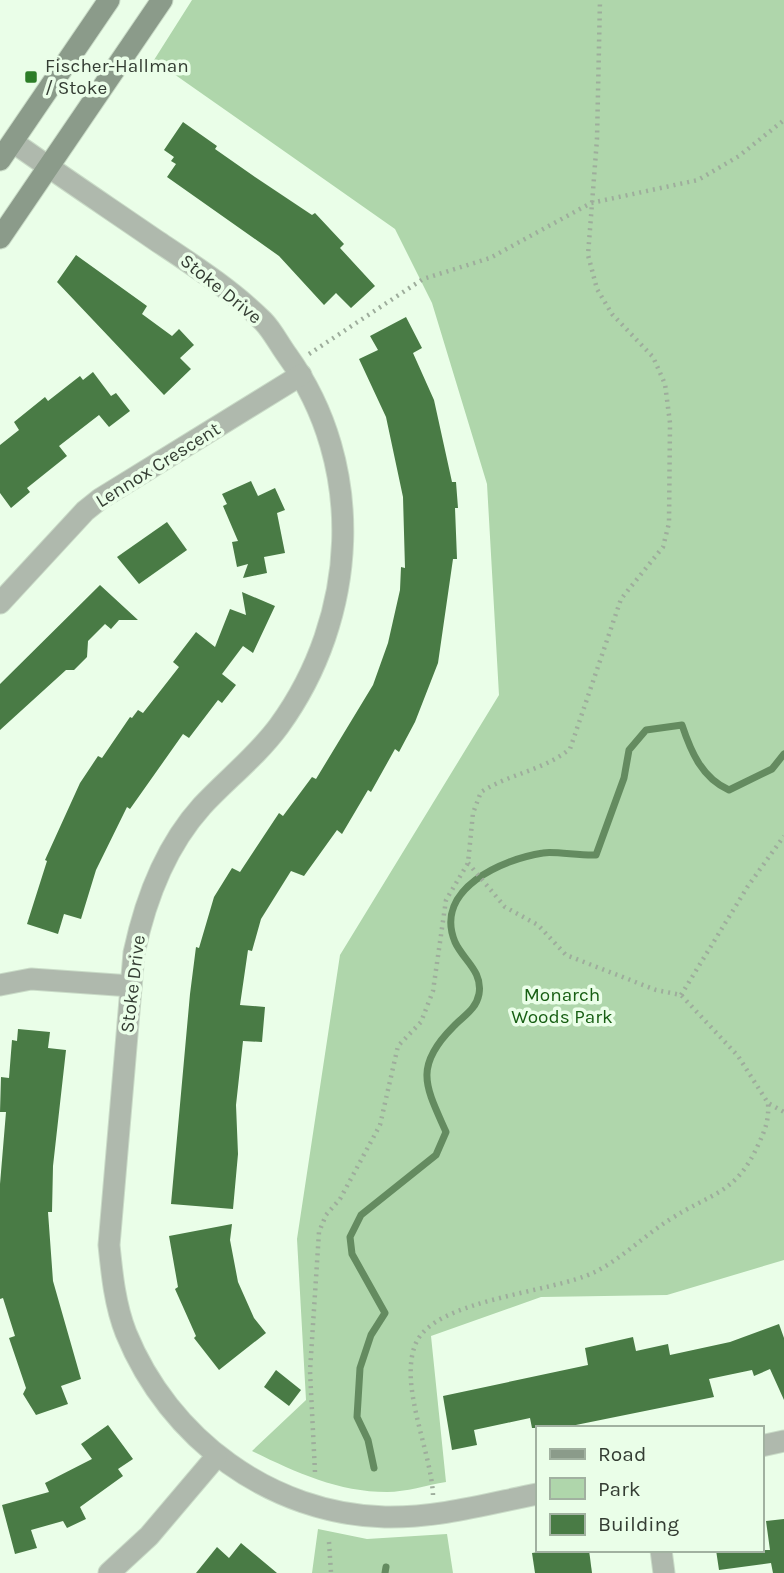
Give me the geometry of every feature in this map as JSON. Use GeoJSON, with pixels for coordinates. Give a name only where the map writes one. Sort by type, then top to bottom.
{"type":"FeatureCollection","features":[{"type":"Feature","properties":{"kind":"main road"},"geometry":{"type":"LineString","coordinates":[[0,160],[109,0]]}},
{"type":"Feature","properties":{"kind":"main road"},"geometry":{"type":"LineString","coordinates":[[0,238],[162,0]]}},
{"type":"Feature","properties":{"kind":"street","name":"Stoke Drive"},"geometry":{"type":"LineString","coordinates":[[13,142],[202,271],[263,321],[304,365],[339,468],[345,540],[335,602],[319,657],[295,702],[258,750],[200,808],[163,865],[140,924],[131,985],[109,1245],[113,1286],[126,1333],[144,1369],[177,1417],[216,1457],[286,1497],[324,1510],[383,1517],[435,1515],[536,1494]]}},
{"type":"Feature","properties":{"kind":"street","name":"Lennox Crescent"},"geometry":{"type":"LineString","coordinates":[[0,603],[85,511],[100,499],[304,365]]}},
{"type":"Feature","properties":{"kind":"street"},"geometry":{"type":"LineString","coordinates":[[0,985],[32,979],[131,985]]}},
{"type":"Feature","properties":{"kind":"street"},"geometry":{"type":"LineString","coordinates":[[763,1446],[784,1441]]}},
{"type":"Feature","properties":{"kind":"street"},"geometry":{"type":"LineString","coordinates":[[109,1573],[149,1536],[216,1457]]}},
{"type":"Feature","properties":{"kind":"street"},"geometry":{"type":"LineString","coordinates":[[661,1552],[664,1573]]}},
{"type":"Feature","properties":{"kind":"path"},"geometry":{"type":"LineString","coordinates":[[315,1472],[310,1371],[319,1232],[326,1215],[340,1199],[380,1125],[398,1046],[421,1022],[433,990],[446,900],[468,863],[473,813],[481,792],[504,779],[550,765],[570,749],[621,599],[663,547],[669,523],[670,423],[666,384],[653,357],[612,314],[597,289],[588,255],[597,139],[600,0]]}},
{"type":"Feature","properties":{"kind":"path"},"geometry":{"type":"LineString","coordinates":[[304,365],[423,279],[490,258],[591,203],[698,180],[739,156],[784,120]]}},
{"type":"Feature","properties":{"kind":"path"},"geometry":{"type":"LineString","coordinates":[[681,995],[748,886],[784,836]]}},
{"type":"Feature","properties":{"kind":"path"},"geometry":{"type":"LineString","coordinates":[[468,863],[505,908],[538,925],[566,955],[656,990],[681,995],[738,1056],[768,1103],[784,1112]]}},
{"type":"Feature","properties":{"kind":"path"},"geometry":{"type":"LineString","coordinates":[[435,1515],[433,1482],[412,1386],[411,1364],[422,1332],[443,1315],[594,1272],[670,1219],[728,1188],[748,1168],[769,1121],[768,1103]]}},
{"type":"Feature","properties":{"kind":"path"},"geometry":{"type":"LineString","coordinates":[[329,1542],[331,1573]]}},
{"type":"Feature","properties":{"kind":"green space","name":"Monarch Woods Park"},"geometry":{"type":"Polygon","coordinates":[[[192,0],[784,0],[784,1260],[667,1295],[541,1297],[431,1336],[446,1482],[402,1491],[369,1491],[334,1485],[252,1451],[306,1400],[297,1239],[340,955],[499,695],[487,484],[432,303],[395,229],[154,60],[192,0]]]}},
{"type":"Feature","properties":{"kind":"green space"},"geometry":{"type":"Polygon","coordinates":[[[318,1529],[367,1539],[447,1534],[453,1573],[312,1573],[318,1529]]]}},
{"type":"Feature","properties":{"kind":"building"},"geometry":{"type":"Polygon","coordinates":[[[183,122],[255,177],[312,215],[315,213],[344,244],[340,248],[375,286],[351,308],[336,293],[324,305],[279,256],[167,177],[176,164],[171,161],[174,157],[164,150],[183,122]]]}},
{"type":"Feature","properties":{"kind":"building"},"geometry":{"type":"Polygon","coordinates":[[[76,255],[147,306],[142,314],[172,336],[179,329],[194,345],[180,358],[191,369],[164,395],[57,282],[76,255]]]}},
{"type":"Feature","properties":{"kind":"building"},"geometry":{"type":"Polygon","coordinates":[[[406,317],[422,348],[413,353],[434,400],[452,482],[456,482],[457,559],[453,559],[438,663],[415,722],[399,752],[395,749],[371,792],[368,790],[342,834],[337,830],[304,876],[291,871],[261,919],[252,951],[248,950],[240,1005],[265,1007],[262,1042],[243,1041],[236,1105],[238,1154],[233,1209],[171,1204],[196,947],[199,948],[214,897],[232,868],[240,872],[279,813],[283,816],[312,777],[316,779],[373,685],[388,643],[400,590],[401,567],[405,568],[403,497],[386,417],[359,359],[378,350],[370,336],[406,317]]]}},
{"type":"Feature","properties":{"kind":"building"},"geometry":{"type":"Polygon","coordinates":[[[93,372],[111,396],[116,393],[130,411],[109,427],[99,415],[59,446],[67,456],[27,488],[30,492],[11,508],[0,493],[0,445],[19,430],[14,422],[45,397],[48,401],[80,376],[83,380],[93,372]]]}},
{"type":"Feature","properties":{"kind":"building"},"geometry":{"type":"Polygon","coordinates":[[[251,481],[258,496],[275,488],[285,510],[277,513],[285,553],[264,557],[267,573],[243,578],[248,564],[237,567],[232,542],[238,541],[223,506],[227,504],[222,494],[251,481]]]}},
{"type":"Feature","properties":{"kind":"building"},"geometry":{"type":"Polygon","coordinates":[[[167,522],[187,550],[139,584],[117,557],[167,522]]]}},
{"type":"Feature","properties":{"kind":"building"},"geometry":{"type":"Polygon","coordinates":[[[100,585],[138,620],[119,620],[111,629],[105,624],[88,641],[87,657],[74,670],[66,670],[0,730],[0,684],[100,585]]]}},
{"type":"Feature","properties":{"kind":"building"},"geometry":{"type":"Polygon","coordinates":[[[242,592],[275,606],[253,653],[243,646],[222,674],[236,685],[222,703],[218,700],[189,738],[183,734],[130,809],[127,807],[96,870],[81,919],[64,914],[58,934],[27,924],[47,861],[45,860],[80,783],[98,756],[102,758],[130,717],[138,710],[143,713],[179,667],[173,662],[196,632],[215,647],[230,609],[246,615],[242,592]]]}},
{"type":"Feature","properties":{"kind":"building"},"geometry":{"type":"Polygon","coordinates":[[[18,1029],[50,1032],[48,1048],[66,1050],[53,1166],[52,1212],[48,1212],[53,1281],[81,1379],[61,1386],[68,1404],[36,1415],[23,1394],[26,1388],[9,1338],[15,1336],[3,1298],[0,1299],[0,1184],[6,1112],[0,1112],[1,1077],[9,1078],[12,1040],[17,1041],[18,1029]]]}},
{"type":"Feature","properties":{"kind":"building"},"geometry":{"type":"Polygon","coordinates":[[[232,1224],[230,1240],[238,1282],[254,1318],[266,1333],[219,1370],[194,1338],[196,1336],[175,1289],[178,1287],[169,1236],[232,1224]]]}},
{"type":"Feature","properties":{"kind":"building"},"geometry":{"type":"Polygon","coordinates":[[[779,1324],[784,1338],[784,1400],[770,1369],[754,1376],[752,1370],[709,1379],[714,1397],[571,1426],[532,1428],[530,1418],[474,1430],[477,1445],[452,1450],[443,1396],[588,1365],[585,1348],[633,1337],[636,1351],[668,1344],[670,1355],[730,1342],[779,1324]]]}},
{"type":"Feature","properties":{"kind":"building"},"geometry":{"type":"Polygon","coordinates":[[[276,1370],[301,1390],[289,1406],[264,1387],[276,1370]]]}},
{"type":"Feature","properties":{"kind":"building"},"geometry":{"type":"Polygon","coordinates":[[[108,1425],[133,1459],[118,1469],[123,1476],[80,1507],[86,1519],[67,1528],[63,1521],[31,1530],[37,1548],[15,1554],[2,1505],[49,1492],[45,1483],[92,1459],[81,1444],[108,1425]]]}},
{"type":"Feature","properties":{"kind":"building"},"geometry":{"type":"Polygon","coordinates":[[[784,1519],[784,1573],[773,1573],[771,1563],[719,1570],[716,1552],[770,1550],[766,1521],[784,1519]]]}},
{"type":"Feature","properties":{"kind":"building"},"geometry":{"type":"Polygon","coordinates":[[[241,1543],[277,1573],[196,1573],[217,1547],[229,1558],[241,1543]]]}},
{"type":"Feature","properties":{"kind":"building"},"geometry":{"type":"Polygon","coordinates":[[[589,1552],[592,1573],[535,1573],[532,1553],[589,1552]]]}},
{"type":"Feature","properties":{"kind":"waterway"},"geometry":{"type":"LineString","coordinates":[[374,1468],[368,1440],[357,1417],[360,1368],[371,1335],[385,1313],[352,1254],[350,1237],[361,1215],[436,1155],[446,1132],[429,1090],[428,1066],[440,1041],[469,1012],[479,994],[475,972],[455,942],[451,923],[454,907],[463,892],[476,880],[509,862],[548,853],[596,855],[624,778],[629,750],[646,730],[682,725],[699,763],[712,779],[729,790],[772,769],[784,754]]}},
{"type":"Feature","properties":{"kind":"waterway"},"geometry":{"type":"LineString","coordinates":[[385,1573],[386,1567]]}},
{"type":"Feature","properties":{"kind":"place","name":"Fischer-Hallman / Stoke"},"geometry":{"type":"Point","coordinates":[31,77]}}]}
